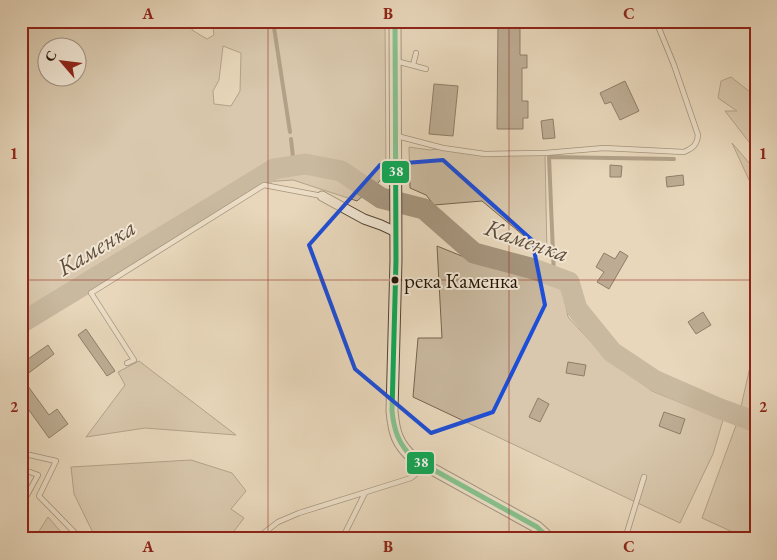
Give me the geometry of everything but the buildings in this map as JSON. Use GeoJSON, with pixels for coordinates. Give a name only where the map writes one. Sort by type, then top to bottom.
{"type":"FeatureCollection","features":[{"type":"Feature","properties":{"kind":"street"},"geometry":{"type":"LineString","coordinates":[[394,21],[396,232],[393,427],[397,440],[404,451],[425,467],[537,527],[550,539]]}},
{"type":"Feature","properties":{"kind":"street"},"geometry":{"type":"LineString","coordinates":[[322,196],[364,219],[396,232]]}},
{"type":"Feature","properties":{"kind":"lane"},"geometry":{"type":"LineString","coordinates":[[395,135],[443,148],[485,154],[545,154],[604,148],[684,152],[693,148],[698,142],[698,136],[674,65],[657,24],[670,21]]}},
{"type":"Feature","properties":{"kind":"lane"},"geometry":{"type":"LineString","coordinates":[[412,66],[416,53]]}},
{"type":"Feature","properties":{"kind":"lane"},"geometry":{"type":"LineString","coordinates":[[394,60],[426,69]]}},
{"type":"Feature","properties":{"kind":"lane"},"geometry":{"type":"LineString","coordinates":[[127,364],[134,360],[91,293],[264,185],[322,196]]}},
{"type":"Feature","properties":{"kind":"lane"},"geometry":{"type":"LineString","coordinates":[[21,453],[56,461],[38,496],[81,539]]}},
{"type":"Feature","properties":{"kind":"lane"},"geometry":{"type":"LineString","coordinates":[[256,539],[278,522],[292,516],[411,478],[425,467]]}},
{"type":"Feature","properties":{"kind":"lane"},"geometry":{"type":"LineString","coordinates":[[21,471],[30,472],[38,476],[21,506]]}},
{"type":"Feature","properties":{"kind":"lane"},"geometry":{"type":"LineString","coordinates":[[625,539],[644,477]]}},
{"type":"Feature","properties":{"kind":"lane"},"geometry":{"type":"LineString","coordinates":[[342,539],[365,493]]}},
{"type":"Feature","properties":{"kind":"highlighted area"},"geometry":{"type":"Polygon","coordinates":[[[443,160],[532,240],[545,305],[493,412],[431,433],[355,369],[309,245],[380,165],[443,160]]]}},
{"type":"Feature","properties":{"kind":"shaded area"},"geometry":{"type":"Polygon","coordinates":[[[21,21],[193,21],[192,30],[207,39],[214,35],[212,21],[385,21],[386,173],[378,183],[357,201],[293,180],[263,182],[21,325],[21,21]],[[223,46],[219,80],[213,91],[214,104],[231,106],[240,91],[241,53],[223,46]]]}},
{"type":"Feature","properties":{"kind":"shaded area"},"geometry":{"type":"Polygon","coordinates":[[[731,77],[750,92],[756,91],[756,151],[725,111],[737,111],[718,98],[721,81],[731,77]]]}},
{"type":"Feature","properties":{"kind":"shaded area"},"geometry":{"type":"Polygon","coordinates":[[[732,143],[756,171],[756,195],[732,143]]]}},
{"type":"Feature","properties":{"kind":"shaded area"},"geometry":{"type":"Polygon","coordinates":[[[409,147],[430,150],[443,148],[485,154],[545,153],[547,255],[482,201],[434,205],[426,195],[410,188],[409,147]]]}},
{"type":"Feature","properties":{"kind":"shaded area"},"geometry":{"type":"Polygon","coordinates":[[[437,246],[469,259],[534,277],[562,288],[568,317],[605,357],[652,391],[723,420],[713,454],[680,523],[413,397],[418,338],[442,338],[437,246]]]}},
{"type":"Feature","properties":{"kind":"shaded area"},"geometry":{"type":"Polygon","coordinates":[[[752,358],[756,359],[756,530],[748,539],[702,518],[738,420],[752,358]]]}},
{"type":"Feature","properties":{"kind":"shaded area"},"geometry":{"type":"Polygon","coordinates":[[[139,361],[236,435],[145,428],[86,437],[125,385],[118,372],[139,361]]]}},
{"type":"Feature","properties":{"kind":"shaded area"},"geometry":{"type":"Polygon","coordinates":[[[191,460],[232,473],[246,491],[231,509],[244,518],[228,539],[167,539],[160,533],[146,539],[96,539],[74,494],[71,467],[191,460]]]}},
{"type":"Feature","properties":{"kind":"shaded area"},"geometry":{"type":"Polygon","coordinates":[[[48,517],[67,539],[34,539],[48,517]]]}},
{"type":"Feature","properties":{"kind":"waterway"},"geometry":{"type":"LineString","coordinates":[[273,21],[290,132]]}},
{"type":"Feature","properties":{"kind":"waterway"},"geometry":{"type":"LineString","coordinates":[[291,139],[294,166]]}},
{"type":"Feature","properties":{"kind":"waterway"},"geometry":{"type":"LineString","coordinates":[[554,277],[549,157],[674,159]]}},
{"type":"Feature","properties":{"kind":"waterway","name":"Каменка"},"geometry":{"type":"LineString","coordinates":[[21,323],[274,169],[305,164],[341,171],[381,198],[424,209],[474,253],[534,269],[569,282],[577,309],[612,352],[654,380],[718,408],[756,422]]}},
{"type":"Feature","properties":{"kind":"transit line","name":"38"},"geometry":{"type":"LineString","coordinates":[[395,21],[396,260],[392,411],[394,425],[401,443],[414,459],[537,527],[550,539]]}},
{"type":"Feature","properties":{"kind":"place","name":"река Каменка"},"geometry":{"type":"Point","coordinates":[395,280]}}]}
